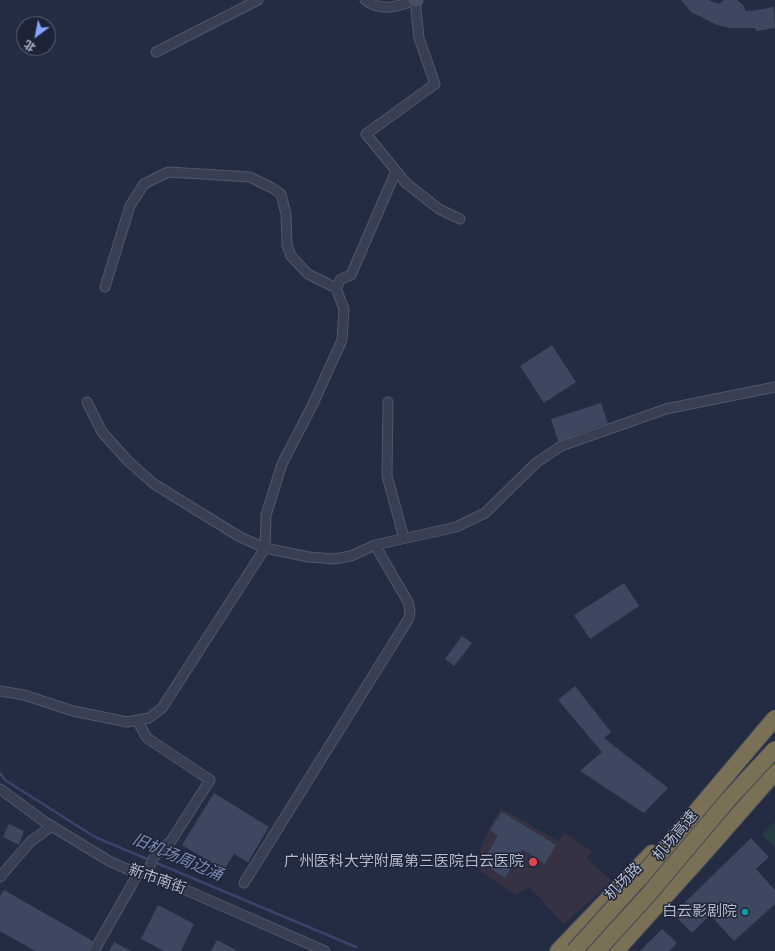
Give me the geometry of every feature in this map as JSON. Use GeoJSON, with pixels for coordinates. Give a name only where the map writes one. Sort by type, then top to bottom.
{"type":"FeatureCollection","features":[{"type":"Feature","properties":{"kind":"highway","name":"机场高速"},"geometry":{"type":"LineString","coordinates":[[574,951],[640,878],[775,718]]}},
{"type":"Feature","properties":{"kind":"highway","name":"机场路"},"geometry":{"type":"LineString","coordinates":[[558,951],[775,728]]}},
{"type":"Feature","properties":{"kind":"highway","name":"机场高速"},"geometry":{"type":"LineString","coordinates":[[597,951],[648,895],[732,795],[775,749]]}},
{"type":"Feature","properties":{"kind":"highway"},"geometry":{"type":"LineString","coordinates":[[587,951],[636,895],[775,749]]}},
{"type":"Feature","properties":{"kind":"highway"},"geometry":{"type":"LineString","coordinates":[[616,951],[702,856],[775,772]]}},
{"type":"Feature","properties":{"kind":"main road"},"geometry":{"type":"LineString","coordinates":[[606,951],[775,767]]}},
{"type":"Feature","properties":{"kind":"street"},"geometry":{"type":"LineString","coordinates":[[156,52],[258,0]]}},
{"type":"Feature","properties":{"kind":"street"},"geometry":{"type":"LineString","coordinates":[[365,0],[374,6],[396,7],[415,0],[419,38],[435,84],[366,134],[406,183],[439,209],[460,219]]}},
{"type":"Feature","properties":{"kind":"street"},"geometry":{"type":"LineString","coordinates":[[336,288],[341,279],[351,275],[396,171]]}},
{"type":"Feature","properties":{"kind":"street"},"geometry":{"type":"LineString","coordinates":[[0,691],[24,694],[74,711],[127,722],[138,722],[149,718],[162,708],[264,548],[266,515],[282,464],[313,404],[342,340],[344,309],[336,288],[308,274],[291,256],[287,245],[286,214],[280,194],[272,188],[250,177],[168,172],[144,184],[130,206],[105,287]]}},
{"type":"Feature","properties":{"kind":"street"},"geometry":{"type":"LineString","coordinates":[[87,402],[102,432],[128,461],[154,484],[240,537],[264,548],[334,559],[351,556],[375,545],[456,527],[485,513],[536,463],[561,446],[666,409],[775,387]]}},
{"type":"Feature","properties":{"kind":"street"},"geometry":{"type":"LineString","coordinates":[[388,402],[388,476],[404,538]]}},
{"type":"Feature","properties":{"kind":"street"},"geometry":{"type":"LineString","coordinates":[[244,883],[409,618],[410,610],[408,602],[375,545]]}},
{"type":"Feature","properties":{"kind":"street"},"geometry":{"type":"LineString","coordinates":[[94,951],[144,871],[156,854],[171,841],[210,780],[147,738],[138,722]]}},
{"type":"Feature","properties":{"kind":"street","name":"新市南街"},"geometry":{"type":"LineString","coordinates":[[0,789],[52,826],[109,861],[144,871],[325,951]]}},
{"type":"Feature","properties":{"kind":"street"},"geometry":{"type":"LineString","coordinates":[[0,877],[31,841],[52,826]]}},
{"type":"Feature","properties":{"kind":"shaded area","name":"广州医科大学附属第三医院白云医院"},"geometry":{"type":"Polygon","coordinates":[[[501,808],[558,841],[565,833],[592,852],[586,858],[612,881],[564,924],[530,888],[515,895],[474,866],[488,830],[501,808]]]}},
{"type":"Feature","properties":{"kind":"shaded area"},"geometry":{"type":"Polygon","coordinates":[[[775,822],[775,847],[762,835],[775,822]]]}},
{"type":"Feature","properties":{"kind":"building"},"geometry":{"type":"Polygon","coordinates":[[[681,0],[708,0],[719,4],[724,0],[737,0],[743,5],[746,11],[774,7],[775,28],[756,31],[755,28],[730,28],[717,25],[691,12],[681,0]]]}},
{"type":"Feature","properties":{"kind":"building"},"geometry":{"type":"Polygon","coordinates":[[[552,345],[576,382],[544,403],[520,366],[552,345]]]}},
{"type":"Feature","properties":{"kind":"building"},"geometry":{"type":"Polygon","coordinates":[[[601,403],[608,423],[558,441],[551,419],[601,403]]]}},
{"type":"Feature","properties":{"kind":"building"},"geometry":{"type":"Polygon","coordinates":[[[624,583],[639,606],[590,639],[574,615],[624,583]]]}},
{"type":"Feature","properties":{"kind":"building"},"geometry":{"type":"Polygon","coordinates":[[[462,636],[472,643],[454,666],[445,659],[462,636]]]}},
{"type":"Feature","properties":{"kind":"building"},"geometry":{"type":"Polygon","coordinates":[[[575,686],[611,732],[604,738],[668,788],[644,813],[580,771],[602,752],[558,700],[575,686]]]}},
{"type":"Feature","properties":{"kind":"building"},"geometry":{"type":"Polygon","coordinates":[[[214,793],[269,827],[248,862],[234,854],[224,870],[182,845],[214,793]]]}},
{"type":"Feature","properties":{"kind":"building"},"geometry":{"type":"Polygon","coordinates":[[[502,812],[556,845],[545,864],[522,849],[505,878],[482,863],[498,836],[490,830],[502,812]]]}},
{"type":"Feature","properties":{"kind":"building"},"geometry":{"type":"Polygon","coordinates":[[[9,824],[24,831],[19,845],[3,837],[9,824]]]}},
{"type":"Feature","properties":{"kind":"building"},"geometry":{"type":"Polygon","coordinates":[[[751,838],[769,857],[756,869],[775,890],[775,904],[734,941],[710,915],[692,933],[673,914],[751,838]]]}},
{"type":"Feature","properties":{"kind":"building"},"geometry":{"type":"Polygon","coordinates":[[[4,890],[93,941],[88,951],[35,951],[0,931],[0,896],[4,890]]]}},
{"type":"Feature","properties":{"kind":"building"},"geometry":{"type":"Polygon","coordinates":[[[158,905],[194,924],[181,951],[164,951],[141,939],[158,905]]]}},
{"type":"Feature","properties":{"kind":"building"},"geometry":{"type":"Polygon","coordinates":[[[662,929],[677,943],[669,951],[640,951],[662,929]]]}},
{"type":"Feature","properties":{"kind":"building"},"geometry":{"type":"Polygon","coordinates":[[[217,940],[238,951],[211,951],[217,940]]]}},
{"type":"Feature","properties":{"kind":"building"},"geometry":{"type":"Polygon","coordinates":[[[114,942],[131,951],[109,951],[114,942]]]}},
{"type":"Feature","properties":{"kind":"waterway","name":"旧机场周边涌"},"geometry":{"type":"LineString","coordinates":[[0,773],[5,780],[95,837],[356,947]]}},
{"type":"Feature","properties":{"kind":"place","name":"广州医科大学附属第三医院白云医院"},"geometry":{"type":"Point","coordinates":[533,862]}},
{"type":"Feature","properties":{"kind":"place","name":"白云影剧院"},"geometry":{"type":"Point","coordinates":[745,912]}}]}
